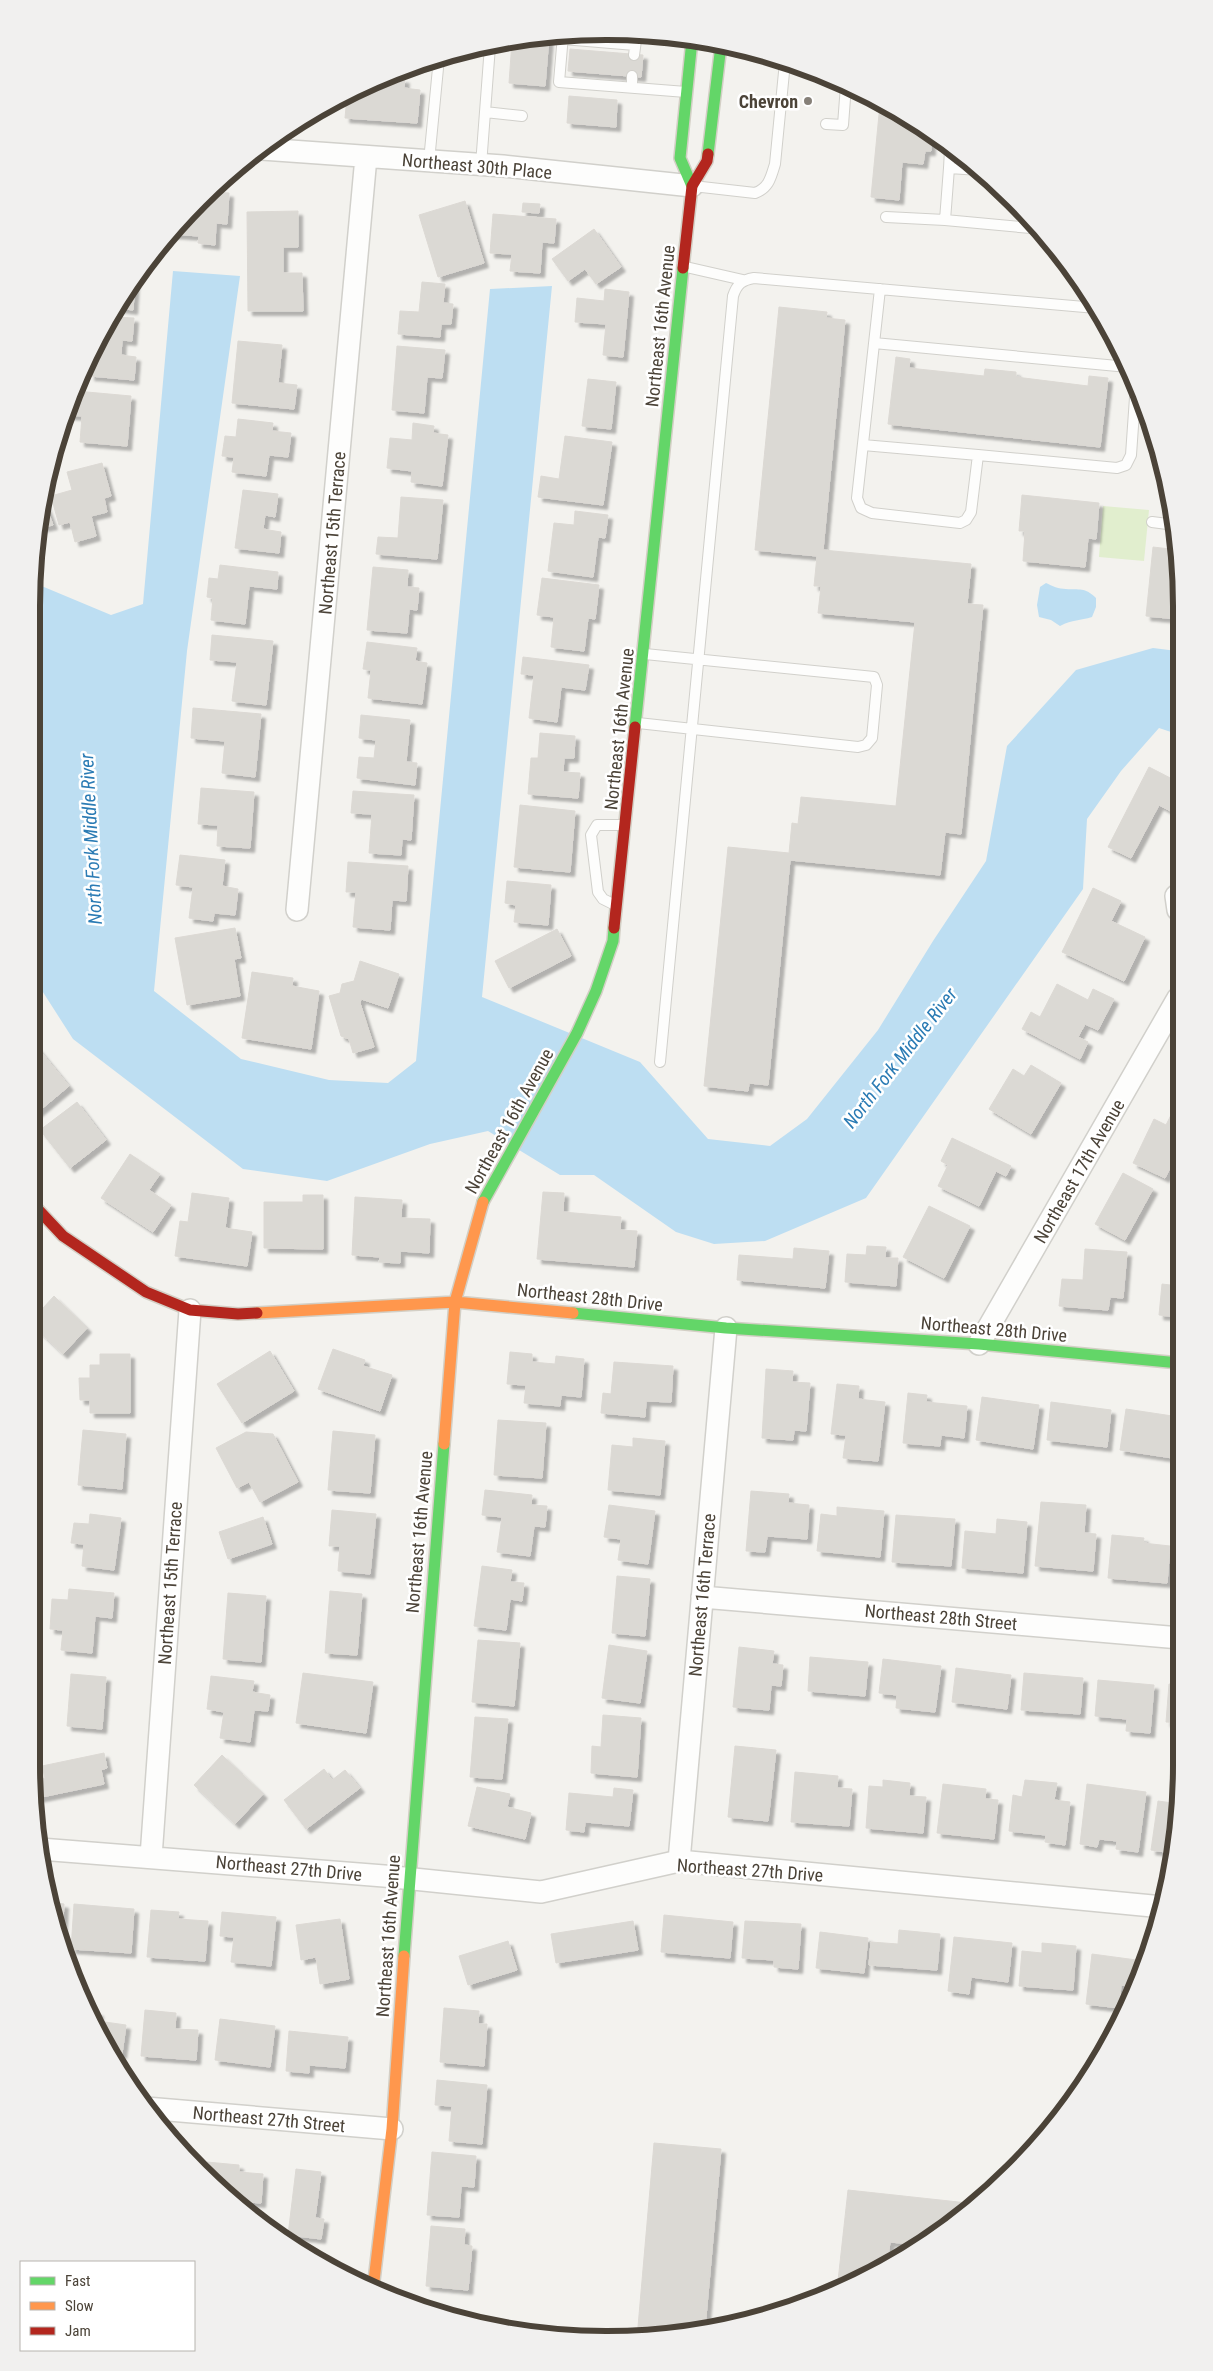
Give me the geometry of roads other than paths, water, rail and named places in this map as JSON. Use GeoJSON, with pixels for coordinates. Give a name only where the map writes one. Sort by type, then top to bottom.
{"type":"FeatureCollection","features":[{"type":"Feature","properties":{"kind":"street","name":"Northeast 16th Avenue"},"geometry":{"type":"LineString","coordinates":[[691,47],[680,158],[692,186]]}},
{"type":"Feature","properties":{"kind":"street","name":"Northeast 16th Avenue"},"geometry":{"type":"LineString","coordinates":[[374,2281],[392,2129],[409,1878],[455,1302],[475,1225],[486,1194],[577,1033],[605,966],[613,941],[627,825],[692,186],[707,162],[720,52]]}},
{"type":"Feature","properties":{"kind":"street","name":"Northeast 30th Place"},"geometry":{"type":"LineString","coordinates":[[272,150],[481,165],[692,186]]}},
{"type":"Feature","properties":{"kind":"street","name":"Northeast 15th Terrace"},"geometry":{"type":"LineString","coordinates":[[297,910],[366,157]]}},
{"type":"Feature","properties":{"kind":"street","name":"Northeast 17th Avenue"},"geometry":{"type":"LineString","coordinates":[[979,1344],[1173,1007]]}},
{"type":"Feature","properties":{"kind":"street","name":"Northeast 28th Drive"},"geometry":{"type":"LineString","coordinates":[[40,1212],[63,1236],[146,1292],[190,1310],[238,1314],[455,1302],[726,1328],[979,1344],[1173,1362]]}},
{"type":"Feature","properties":{"kind":"street","name":"Northeast 15th Terrace"},"geometry":{"type":"LineString","coordinates":[[151,1857],[190,1310]]}},
{"type":"Feature","properties":{"kind":"street","name":"Northeast 16th Terrace"},"geometry":{"type":"LineString","coordinates":[[679,1861],[726,1328]]}},
{"type":"Feature","properties":{"kind":"street","name":"Northeast 28th Street"},"geometry":{"type":"LineString","coordinates":[[702,1597],[1173,1637]]}},
{"type":"Feature","properties":{"kind":"street","name":"Northeast 27th Drive"},"geometry":{"type":"LineString","coordinates":[[47,1849],[409,1878],[541,1892],[679,1861],[1155,1906]]}},
{"type":"Feature","properties":{"kind":"street","name":"Northeast 27th Street"},"geometry":{"type":"LineString","coordinates":[[157,2109],[392,2129]]}},
{"type":"Feature","properties":{"kind":"lane"},"geometry":{"type":"LineString","coordinates":[[583,41],[635,50],[636,41]]}},
{"type":"Feature","properties":{"kind":"lane"},"geometry":{"type":"LineString","coordinates":[[563,42],[559,82],[687,92]]}},
{"type":"Feature","properties":{"kind":"lane"},"geometry":{"type":"LineString","coordinates":[[481,165],[490,52]]}},
{"type":"Feature","properties":{"kind":"lane"},"geometry":{"type":"LineString","coordinates":[[429,161],[438,66]]}},
{"type":"Feature","properties":{"kind":"lane"},"geometry":{"type":"LineString","coordinates":[[692,186],[756,193],[764,190],[771,180],[785,121],[785,69]]}},
{"type":"Feature","properties":{"kind":"lane"},"geometry":{"type":"LineString","coordinates":[[632,76],[632,87]]}},
{"type":"Feature","properties":{"kind":"lane"},"geometry":{"type":"LineString","coordinates":[[826,124],[843,125],[845,93]]}},
{"type":"Feature","properties":{"kind":"lane"},"geometry":{"type":"LineString","coordinates":[[486,112],[522,116]]}},
{"type":"Feature","properties":{"kind":"lane"},"geometry":{"type":"LineString","coordinates":[[945,220],[950,156]]}},
{"type":"Feature","properties":{"kind":"lane"},"geometry":{"type":"LineString","coordinates":[[949,168],[966,169]]}},
{"type":"Feature","properties":{"kind":"lane"},"geometry":{"type":"LineString","coordinates":[[886,217],[1027,228]]}},
{"type":"Feature","properties":{"kind":"lane"},"geometry":{"type":"LineString","coordinates":[[684,266],[743,280],[754,278],[1087,307]]}},
{"type":"Feature","properties":{"kind":"lane"},"geometry":{"type":"LineString","coordinates":[[660,1062],[733,296],[737,286],[743,280]]}},
{"type":"Feature","properties":{"kind":"lane"},"geometry":{"type":"LineString","coordinates":[[880,289],[857,498],[861,508],[872,513],[960,523],[966,520],[971,512],[978,455]]}},
{"type":"Feature","properties":{"kind":"lane"},"geometry":{"type":"LineString","coordinates":[[874,343],[1119,366]]}},
{"type":"Feature","properties":{"kind":"lane"},"geometry":{"type":"LineString","coordinates":[[863,446],[1116,468],[1126,465],[1131,455],[1135,402]]}},
{"type":"Feature","properties":{"kind":"lane"},"geometry":{"type":"LineString","coordinates":[[1152,522],[1167,524]]}},
{"type":"Feature","properties":{"kind":"lane"},"geometry":{"type":"LineString","coordinates":[[637,723],[858,747],[866,745],[872,738],[877,685],[874,677],[644,654]]}},
{"type":"Feature","properties":{"kind":"lane"},"geometry":{"type":"LineString","coordinates":[[618,906],[603,899],[598,892],[591,835],[597,825],[627,825]]}},
{"type":"Feature","properties":{"kind":"water","name":"North Fork Middle River"},"geometry":{"type":"Polygon","coordinates":[[[173,271],[240,276],[187,651],[154,991],[241,1059],[329,1080],[388,1083],[416,1061],[490,289],[552,286],[482,997],[640,1062],[708,1139],[770,1146],[807,1119],[878,1030],[933,941],[986,861],[1007,746],[1076,670],[1153,648],[1173,650],[1173,733],[1159,728],[1121,771],[1087,819],[1083,889],[866,1198],[765,1241],[714,1244],[676,1232],[594,1175],[560,1175],[488,1131],[430,1144],[327,1181],[243,1169],[73,1039],[40,987],[41,586],[111,615],[143,604],[173,271]]]}},
{"type":"Feature","properties":{"kind":"water"},"geometry":{"type":"Polygon","coordinates":[[[1046,583],[1061,588],[1078,589],[1092,594],[1096,598],[1096,607],[1092,617],[1060,626],[1051,620],[1039,617],[1037,605],[1040,587],[1046,583]]]}},
{"type":"Feature","properties":{"kind":"place","name":"Chevron"},"geometry":{"type":"Point","coordinates":[808,101]}}]}
